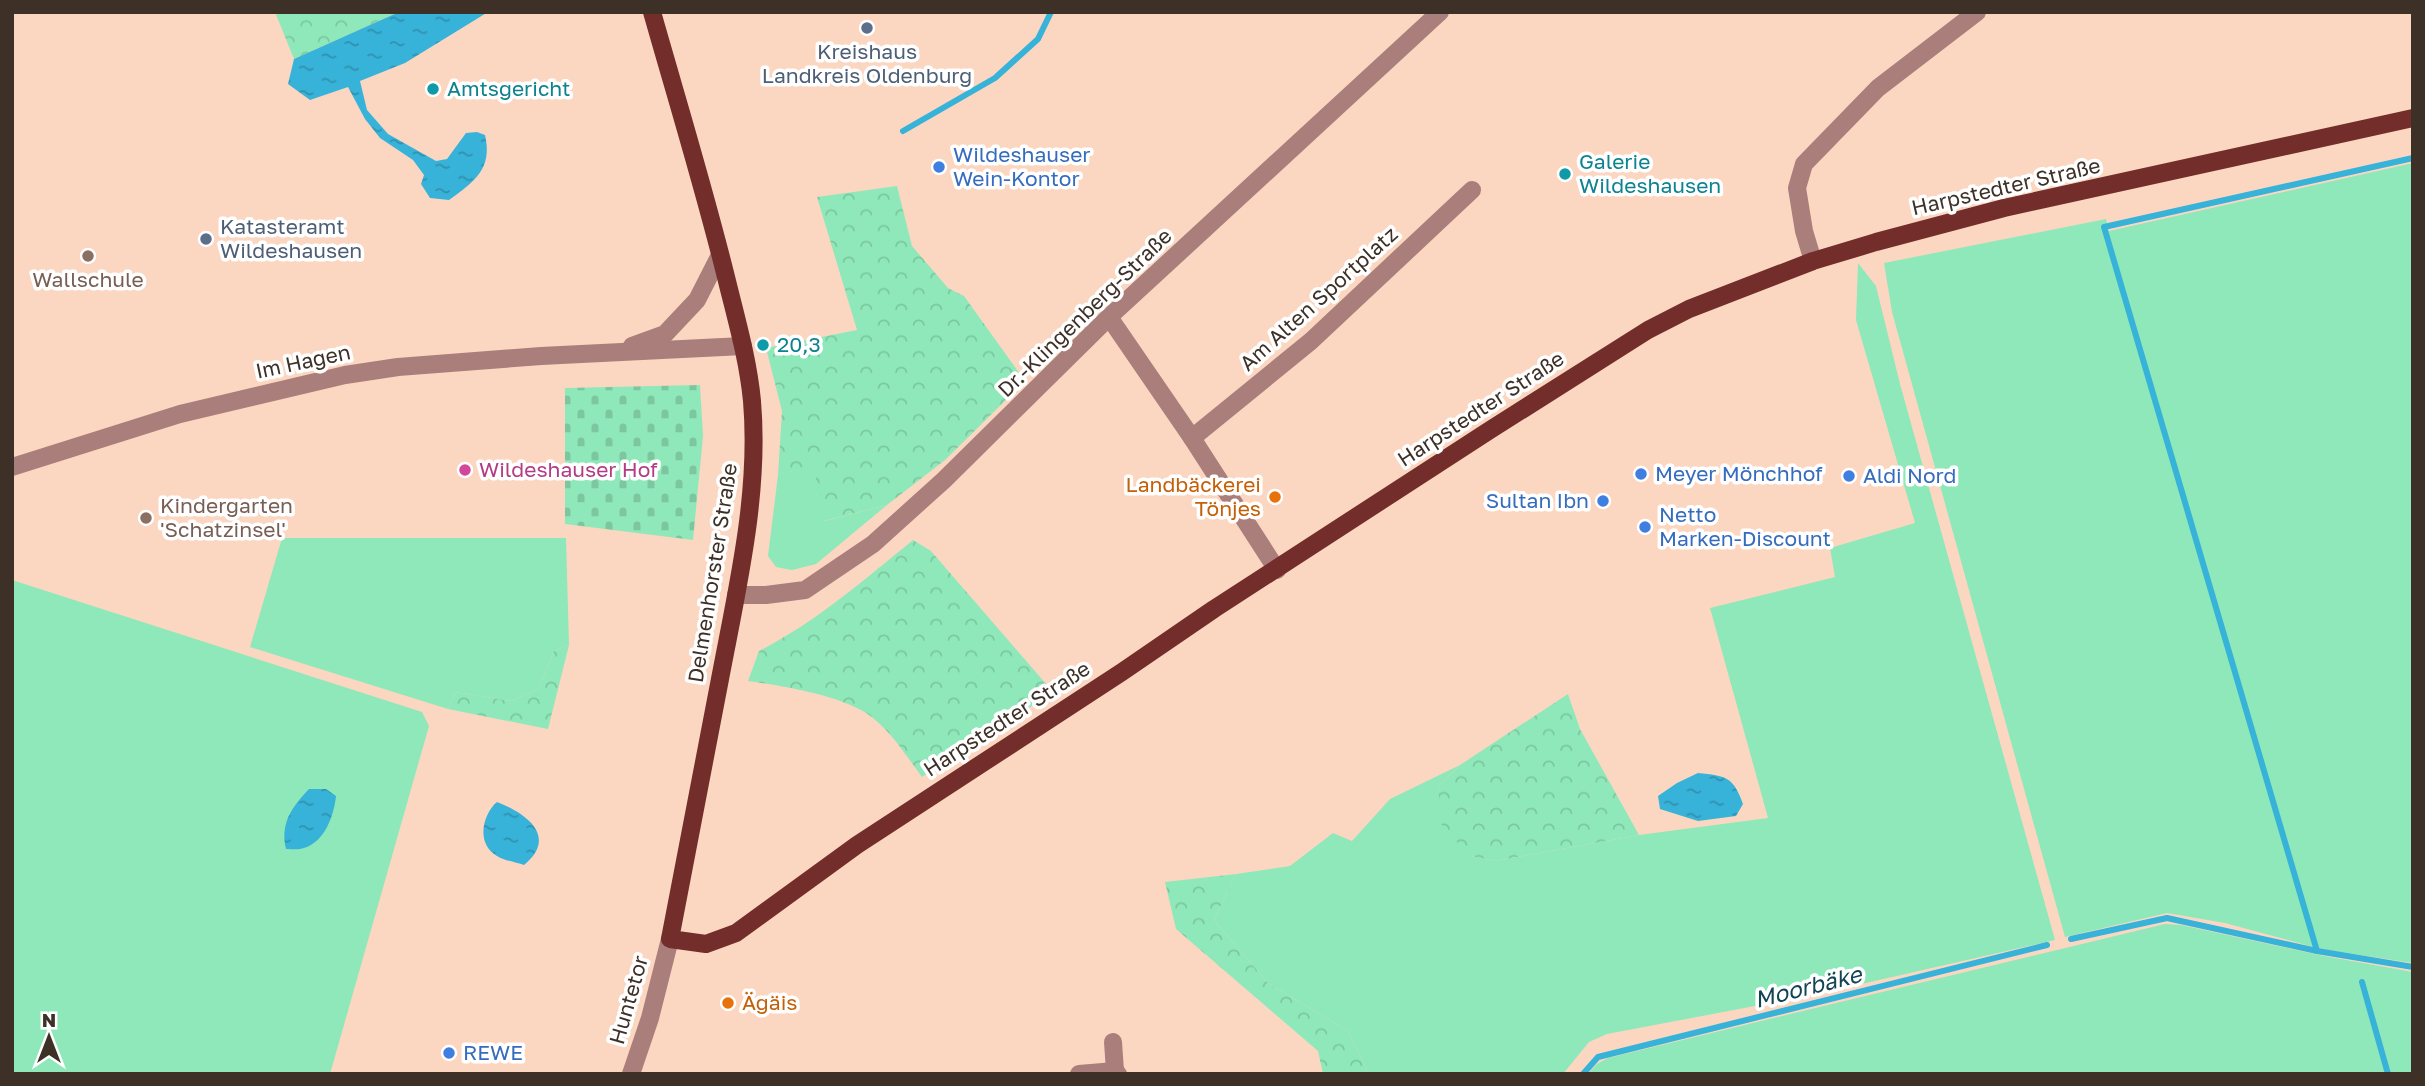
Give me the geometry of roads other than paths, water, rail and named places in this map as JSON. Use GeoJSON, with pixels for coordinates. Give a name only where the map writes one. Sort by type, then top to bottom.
{"type":"FeatureCollection","features":[{"type":"Feature","properties":{"kind":"main road","name":"Delmenhorster Straße"},"geometry":{"type":"LineString","coordinates":[[652,12],[743,346],[752,399],[754,440],[752,481],[736,595],[670,939]]}},
{"type":"Feature","properties":{"kind":"main road","name":"Harpstedter Straße"},"geometry":{"type":"LineString","coordinates":[[670,939],[706,944],[736,933],[928,797],[1122,672],[1214,608],[1648,330],[1689,309],[1813,261],[2004,208],[2413,118]]}},
{"type":"Feature","properties":{"kind":"street","name":"Dr.-Klingenberg-Straße"},"geometry":{"type":"LineString","coordinates":[[736,595],[766,595],[805,590],[873,544],[944,480],[1109,317],[1440,12]]}},
{"type":"Feature","properties":{"kind":"street"},"geometry":{"type":"LineString","coordinates":[[1813,261],[1804,231],[1797,188],[1804,164],[1878,88],[1977,12]]}},
{"type":"Feature","properties":{"kind":"street","name":"Am Alten Sportplatz"},"geometry":{"type":"LineString","coordinates":[[1192,438],[1311,341],[1472,190]]}},
{"type":"Feature","properties":{"kind":"street","name":"Im Hagen"},"geometry":{"type":"LineString","coordinates":[[613,352],[665,334],[697,300],[720,255]]}},
{"type":"Feature","properties":{"kind":"street"},"geometry":{"type":"LineString","coordinates":[[1109,317],[1192,438],[1277,570]]}},
{"type":"Feature","properties":{"kind":"street","name":"Im Hagen"},"geometry":{"type":"LineString","coordinates":[[12,467],[180,414],[345,375],[398,367],[743,346]]}},
{"type":"Feature","properties":{"kind":"street","name":"Huntetor"},"geometry":{"type":"LineString","coordinates":[[631,1074],[650,1018],[670,939]]}},
{"type":"Feature","properties":{"kind":"street"},"geometry":{"type":"LineString","coordinates":[[1079,1074],[1116,1072],[1113,1042]]}},
{"type":"Feature","properties":{"kind":"water"},"geometry":{"type":"Polygon","coordinates":[[[399,12],[488,12],[405,63],[360,81],[367,110],[388,134],[436,161],[447,159],[466,133],[477,132],[485,135],[487,147],[484,166],[466,187],[449,200],[430,198],[421,184],[424,175],[413,160],[380,138],[365,119],[348,87],[310,100],[288,84],[294,59],[399,12]]]}},
{"type":"Feature","properties":{"kind":"water"},"geometry":{"type":"Polygon","coordinates":[[[1698,773],[1722,777],[1732,783],[1743,804],[1736,816],[1698,821],[1660,809],[1658,796],[1698,773]]]}},
{"type":"Feature","properties":{"kind":"water"},"geometry":{"type":"Polygon","coordinates":[[[309,789],[326,789],[336,796],[331,819],[323,834],[311,845],[300,849],[286,849],[286,823],[297,802],[309,789]]]}},
{"type":"Feature","properties":{"kind":"water"},"geometry":{"type":"Polygon","coordinates":[[[497,802],[527,819],[538,835],[534,854],[524,865],[497,856],[486,844],[485,822],[497,802]]]}},
{"type":"Feature","properties":{"kind":"waterway"},"geometry":{"type":"LineString","coordinates":[[903,131],[995,78],[1038,39],[1051,12]]}},
{"type":"Feature","properties":{"kind":"waterway"},"geometry":{"type":"LineString","coordinates":[[2317,951],[2104,227],[2413,158]]}},
{"type":"Feature","properties":{"kind":"waterway","name":"Moorbäke"},"geometry":{"type":"LineString","coordinates":[[2071,939],[2167,918],[2317,951],[2413,967]]}},
{"type":"Feature","properties":{"kind":"waterway","name":"Moorbäke"},"geometry":{"type":"LineString","coordinates":[[1583,1074],[1598,1057],[2047,945]]}},
{"type":"Feature","properties":{"kind":"waterway"},"geometry":{"type":"LineString","coordinates":[[2362,982],[2388,1074]]}},
{"type":"Feature","properties":{"kind":"place","name":"Kreishaus Landkreis Oldenburg"},"geometry":{"type":"Point","coordinates":[867,28]}},
{"type":"Feature","properties":{"kind":"place","name":"Amtsgericht"},"geometry":{"type":"Point","coordinates":[433,89]}},
{"type":"Feature","properties":{"kind":"place","name":"Wildeshauser Wein-Kontor"},"geometry":{"type":"Point","coordinates":[939,167]}},
{"type":"Feature","properties":{"kind":"place","name":"Galerie Wildeshausen"},"geometry":{"type":"Point","coordinates":[1565,174]}},
{"type":"Feature","properties":{"kind":"place","name":"Katasteramt Wildeshausen"},"geometry":{"type":"Point","coordinates":[206,239]}},
{"type":"Feature","properties":{"kind":"place","name":"Wallschule"},"geometry":{"type":"Point","coordinates":[88,256]}},
{"type":"Feature","properties":{"kind":"place","name":"20,3"},"geometry":{"type":"Point","coordinates":[763,345]}},
{"type":"Feature","properties":{"kind":"place","name":"Wildeshauser Hof"},"geometry":{"type":"Point","coordinates":[465,470]}},
{"type":"Feature","properties":{"kind":"place","name":"Meyer Mönchhof"},"geometry":{"type":"Point","coordinates":[1641,474]}},
{"type":"Feature","properties":{"kind":"place","name":"Aldi Nord"},"geometry":{"type":"Point","coordinates":[1849,476]}},
{"type":"Feature","properties":{"kind":"place","name":"Landbäckerei Tönjes"},"geometry":{"type":"Point","coordinates":[1275,497]}},
{"type":"Feature","properties":{"kind":"place","name":"Sultan Ibn"},"geometry":{"type":"Point","coordinates":[1603,501]}},
{"type":"Feature","properties":{"kind":"place","name":"Kindergarten 'Schatzinsel'"},"geometry":{"type":"Point","coordinates":[146,518]}},
{"type":"Feature","properties":{"kind":"place","name":"Netto Marken-Discount"},"geometry":{"type":"Point","coordinates":[1645,527]}},
{"type":"Feature","properties":{"kind":"place","name":"Ägäis"},"geometry":{"type":"Point","coordinates":[728,1003]}},
{"type":"Feature","properties":{"kind":"place","name":"REWE"},"geometry":{"type":"Point","coordinates":[449,1053]}}]}
